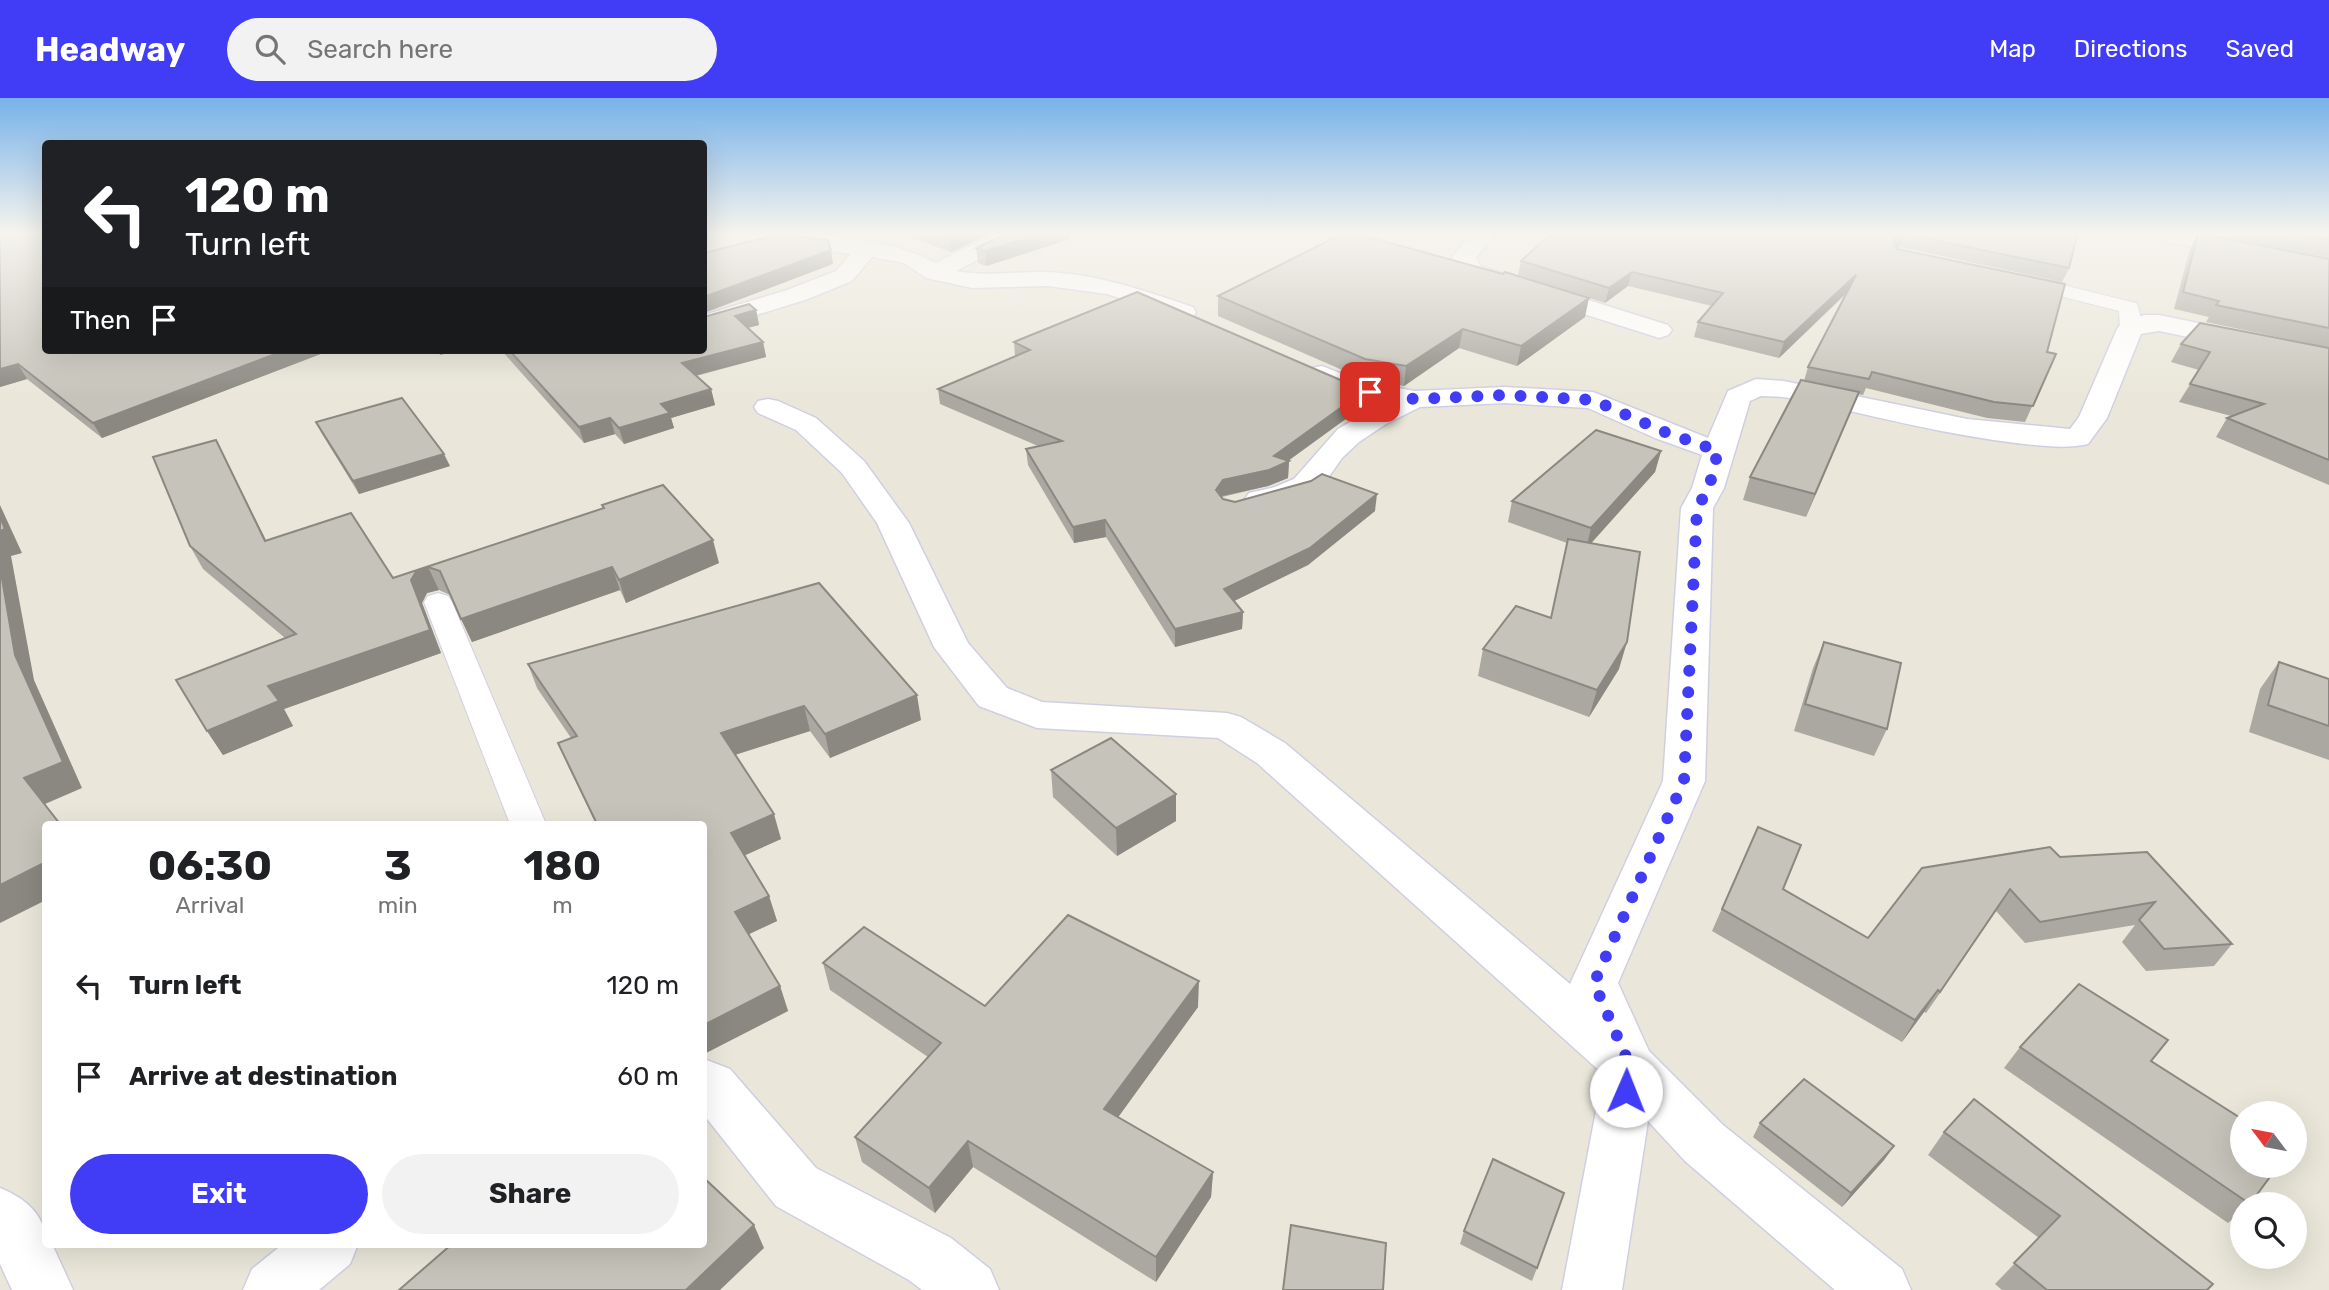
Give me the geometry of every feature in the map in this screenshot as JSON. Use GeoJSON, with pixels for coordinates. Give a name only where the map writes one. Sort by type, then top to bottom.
{"type":"FeatureCollection","features":[{"type":"Feature","properties":{"kind":"street"},"geometry":{"type":"LineString","coordinates":[[707,322],[815,288]]}},
{"type":"Feature","properties":{"kind":"street"},"geometry":{"type":"LineString","coordinates":[[1113,288],[1155,300],[1203,321]]}},
{"type":"Feature","properties":{"kind":"street"},"geometry":{"type":"LineString","coordinates":[[1525,288],[1659,330]]}},
{"type":"Feature","properties":{"kind":"street"},"geometry":{"type":"LineString","coordinates":[[1592,1290],[1630,1066],[1594,983],[1684,781],[1697,508],[1709,488],[1718,451],[1738,397],[1756,387],[1841,399],[1979,431],[2035,438],[2078,438],[2093,418],[2130,329],[2144,323],[2169,324],[2329,358]]}},
{"type":"Feature","properties":{"kind":"street"},"geometry":{"type":"LineString","coordinates":[[1305,366],[1355,389],[1415,399],[1505,395],[1593,400],[1665,432],[1718,451]]}},
{"type":"Feature","properties":{"kind":"street"},"geometry":{"type":"LineString","coordinates":[[1234,506],[1288,493],[1308,483],[1324,459],[1354,431],[1415,399]]}},
{"type":"Feature","properties":{"kind":"street"},"geometry":{"type":"LineString","coordinates":[[768,407],[806,424],[853,467],[893,523],[952,647],[993,697],[1037,715],[1104,716],[1227,726],[1271,753],[1630,1066],[1704,1143],[1881,1290]]}},
{"type":"Feature","properties":{"kind":"street"},"geometry":{"type":"LineString","coordinates":[[707,1083],[711,1084],[796,1186],[930,1259],[968,1290]]}},
{"type":"Feature","properties":{"kind":"street"},"geometry":{"type":"LineString","coordinates":[[0,1215],[14,1230],[43,1290]]}},
{"type":"Feature","properties":{"kind":"street"},"geometry":{"type":"LineString","coordinates":[[273,1290],[324,1248]]}},
{"type":"Feature","properties":{"kind":"lane"},"geometry":{"type":"LineString","coordinates":[[2058,288],[2129,307],[2130,329]]}},
{"type":"Feature","properties":{"kind":"lane"},"geometry":{"type":"LineString","coordinates":[[438,602],[527,821]]}},
{"type":"Feature","properties":{"kind":"building"},"geometry":{"type":"Polygon","coordinates":[[[0,288],[42,288],[42,354],[275,354],[93,423],[18,364],[0,369],[0,288]]]}},
{"type":"Feature","properties":{"kind":"building"},"geometry":{"type":"Polygon","coordinates":[[[707,288],[729,288],[707,296],[707,288]]]}},
{"type":"Feature","properties":{"kind":"building"},"geometry":{"type":"Polygon","coordinates":[[[1235,288],[1555,288],[1589,298],[1521,346],[1463,329],[1406,366],[1365,359],[1218,296],[1235,288]]]}},
{"type":"Feature","properties":{"kind":"building"},"geometry":{"type":"Polygon","coordinates":[[[1700,288],[1842,288],[1784,342],[1698,322],[1723,293],[1700,288]]]}},
{"type":"Feature","properties":{"kind":"building"},"geometry":{"type":"Polygon","coordinates":[[[1849,288],[2064,288],[2047,352],[2056,354],[2033,406],[1994,402],[1872,372],[1869,379],[1808,367],[1849,288]]]}},
{"type":"Feature","properties":{"kind":"building"},"geometry":{"type":"Polygon","coordinates":[[[2184,288],[2329,288],[2329,328],[2216,305],[2219,301],[2183,292],[2184,288]]]}},
{"type":"Feature","properties":{"kind":"building"},"geometry":{"type":"Polygon","coordinates":[[[1137,292],[1345,382],[1371,386],[1274,456],[1289,461],[1269,470],[1223,480],[1216,490],[1223,499],[1235,502],[1311,481],[1322,474],[1377,494],[1310,548],[1224,589],[1243,612],[1175,629],[1105,520],[1073,527],[1026,449],[1062,441],[938,389],[1030,350],[1014,342],[1137,292]]]}},
{"type":"Feature","properties":{"kind":"building"},"geometry":{"type":"Polygon","coordinates":[[[749,304],[756,310],[735,316],[763,342],[682,363],[711,389],[661,404],[670,413],[619,428],[610,418],[579,427],[513,354],[707,354],[707,316],[749,304]]]}},
{"type":"Feature","properties":{"kind":"building"},"geometry":{"type":"Polygon","coordinates":[[[2200,323],[2329,348],[2329,460],[2227,418],[2264,404],[2190,384],[2210,352],[2181,344],[2200,323]]]}},
{"type":"Feature","properties":{"kind":"building"},"geometry":{"type":"Polygon","coordinates":[[[1801,380],[1859,392],[1815,494],[1750,477],[1801,380]]]}},
{"type":"Feature","properties":{"kind":"building"},"geometry":{"type":"Polygon","coordinates":[[[402,398],[444,454],[353,481],[316,422],[402,398]]]}},
{"type":"Feature","properties":{"kind":"building"},"geometry":{"type":"Polygon","coordinates":[[[1596,430],[1661,451],[1591,528],[1512,501],[1596,430]]]}},
{"type":"Feature","properties":{"kind":"building"},"geometry":{"type":"Polygon","coordinates":[[[216,440],[265,541],[351,513],[393,578],[417,570],[411,580],[430,630],[268,686],[279,701],[207,731],[176,680],[296,634],[190,546],[153,457],[216,440]]]}},
{"type":"Feature","properties":{"kind":"building"},"geometry":{"type":"Polygon","coordinates":[[[663,485],[713,540],[619,580],[612,567],[461,619],[440,571],[428,567],[418,570],[604,508],[602,505],[663,485]]]}},
{"type":"Feature","properties":{"kind":"building"},"geometry":{"type":"Polygon","coordinates":[[[0,517],[5,529],[0,531],[0,517]]]}},
{"type":"Feature","properties":{"kind":"building"},"geometry":{"type":"Polygon","coordinates":[[[1568,539],[1640,552],[1627,642],[1597,690],[1483,649],[1516,606],[1551,618],[1568,539]]]}},
{"type":"Feature","properties":{"kind":"building"},"geometry":{"type":"Polygon","coordinates":[[[0,567],[15,655],[63,762],[24,778],[58,821],[42,821],[42,864],[0,885],[0,567]]]}},
{"type":"Feature","properties":{"kind":"building"},"geometry":{"type":"Polygon","coordinates":[[[819,583],[917,695],[825,734],[804,706],[721,733],[774,814],[731,833],[769,896],[735,912],[780,986],[707,1023],[707,821],[596,821],[558,743],[577,736],[528,664],[819,583]]]}},
{"type":"Feature","properties":{"kind":"building"},"geometry":{"type":"Polygon","coordinates":[[[1824,642],[1901,663],[1887,729],[1805,704],[1824,642]]]}},
{"type":"Feature","properties":{"kind":"building"},"geometry":{"type":"Polygon","coordinates":[[[2279,662],[2329,679],[2329,726],[2268,705],[2279,662]]]}},
{"type":"Feature","properties":{"kind":"building"},"geometry":{"type":"Polygon","coordinates":[[[1111,738],[1176,794],[1116,828],[1051,770],[1111,738]]]}},
{"type":"Feature","properties":{"kind":"building"},"geometry":{"type":"Polygon","coordinates":[[[1758,827],[1801,845],[1783,889],[1868,938],[1922,868],[2050,847],[2060,857],[2147,852],[2232,944],[2164,949],[2139,920],[2155,902],[2040,922],[2010,889],[1940,992],[1938,990],[1915,1020],[1722,909],[1758,827]]]}},
{"type":"Feature","properties":{"kind":"building"},"geometry":{"type":"Polygon","coordinates":[[[1068,915],[1199,981],[1104,1109],[1213,1172],[1156,1257],[968,1141],[929,1188],[855,1137],[941,1043],[823,963],[864,927],[985,1006],[1068,915]]]}},
{"type":"Feature","properties":{"kind":"building"},"geometry":{"type":"Polygon","coordinates":[[[2079,984],[2168,1040],[2151,1061],[2230,1111],[2230,1178],[2269,1178],[2259,1192],[2232,1192],[2020,1047],[2079,984]]]}},
{"type":"Feature","properties":{"kind":"building"},"geometry":{"type":"Polygon","coordinates":[[[1804,1079],[1894,1146],[1851,1193],[1760,1123],[1804,1079]]]}},
{"type":"Feature","properties":{"kind":"building"},"geometry":{"type":"Polygon","coordinates":[[[1974,1099],[2213,1284],[2207,1290],[2047,1290],[2014,1263],[2060,1216],[1944,1132],[1974,1099]]]}},
{"type":"Feature","properties":{"kind":"building"},"geometry":{"type":"Polygon","coordinates":[[[1493,1159],[1564,1193],[1537,1268],[1464,1231],[1493,1159]]]}},
{"type":"Feature","properties":{"kind":"building"},"geometry":{"type":"Polygon","coordinates":[[[707,1181],[754,1225],[686,1290],[399,1290],[447,1248],[707,1248],[707,1181]]]}},
{"type":"Feature","properties":{"kind":"building"},"geometry":{"type":"Polygon","coordinates":[[[1291,1225],[1386,1243],[1383,1290],[1283,1290],[1291,1225]]]}},
{"type":"Feature","properties":{"kind":"route"},"geometry":{"type":"LineString","coordinates":[[1370,392],[1415,399],[1505,395],[1593,400],[1665,432],[1718,451],[1709,488],[1697,508],[1684,781],[1594,983],[1630,1066],[1626,1091]]}}]}
